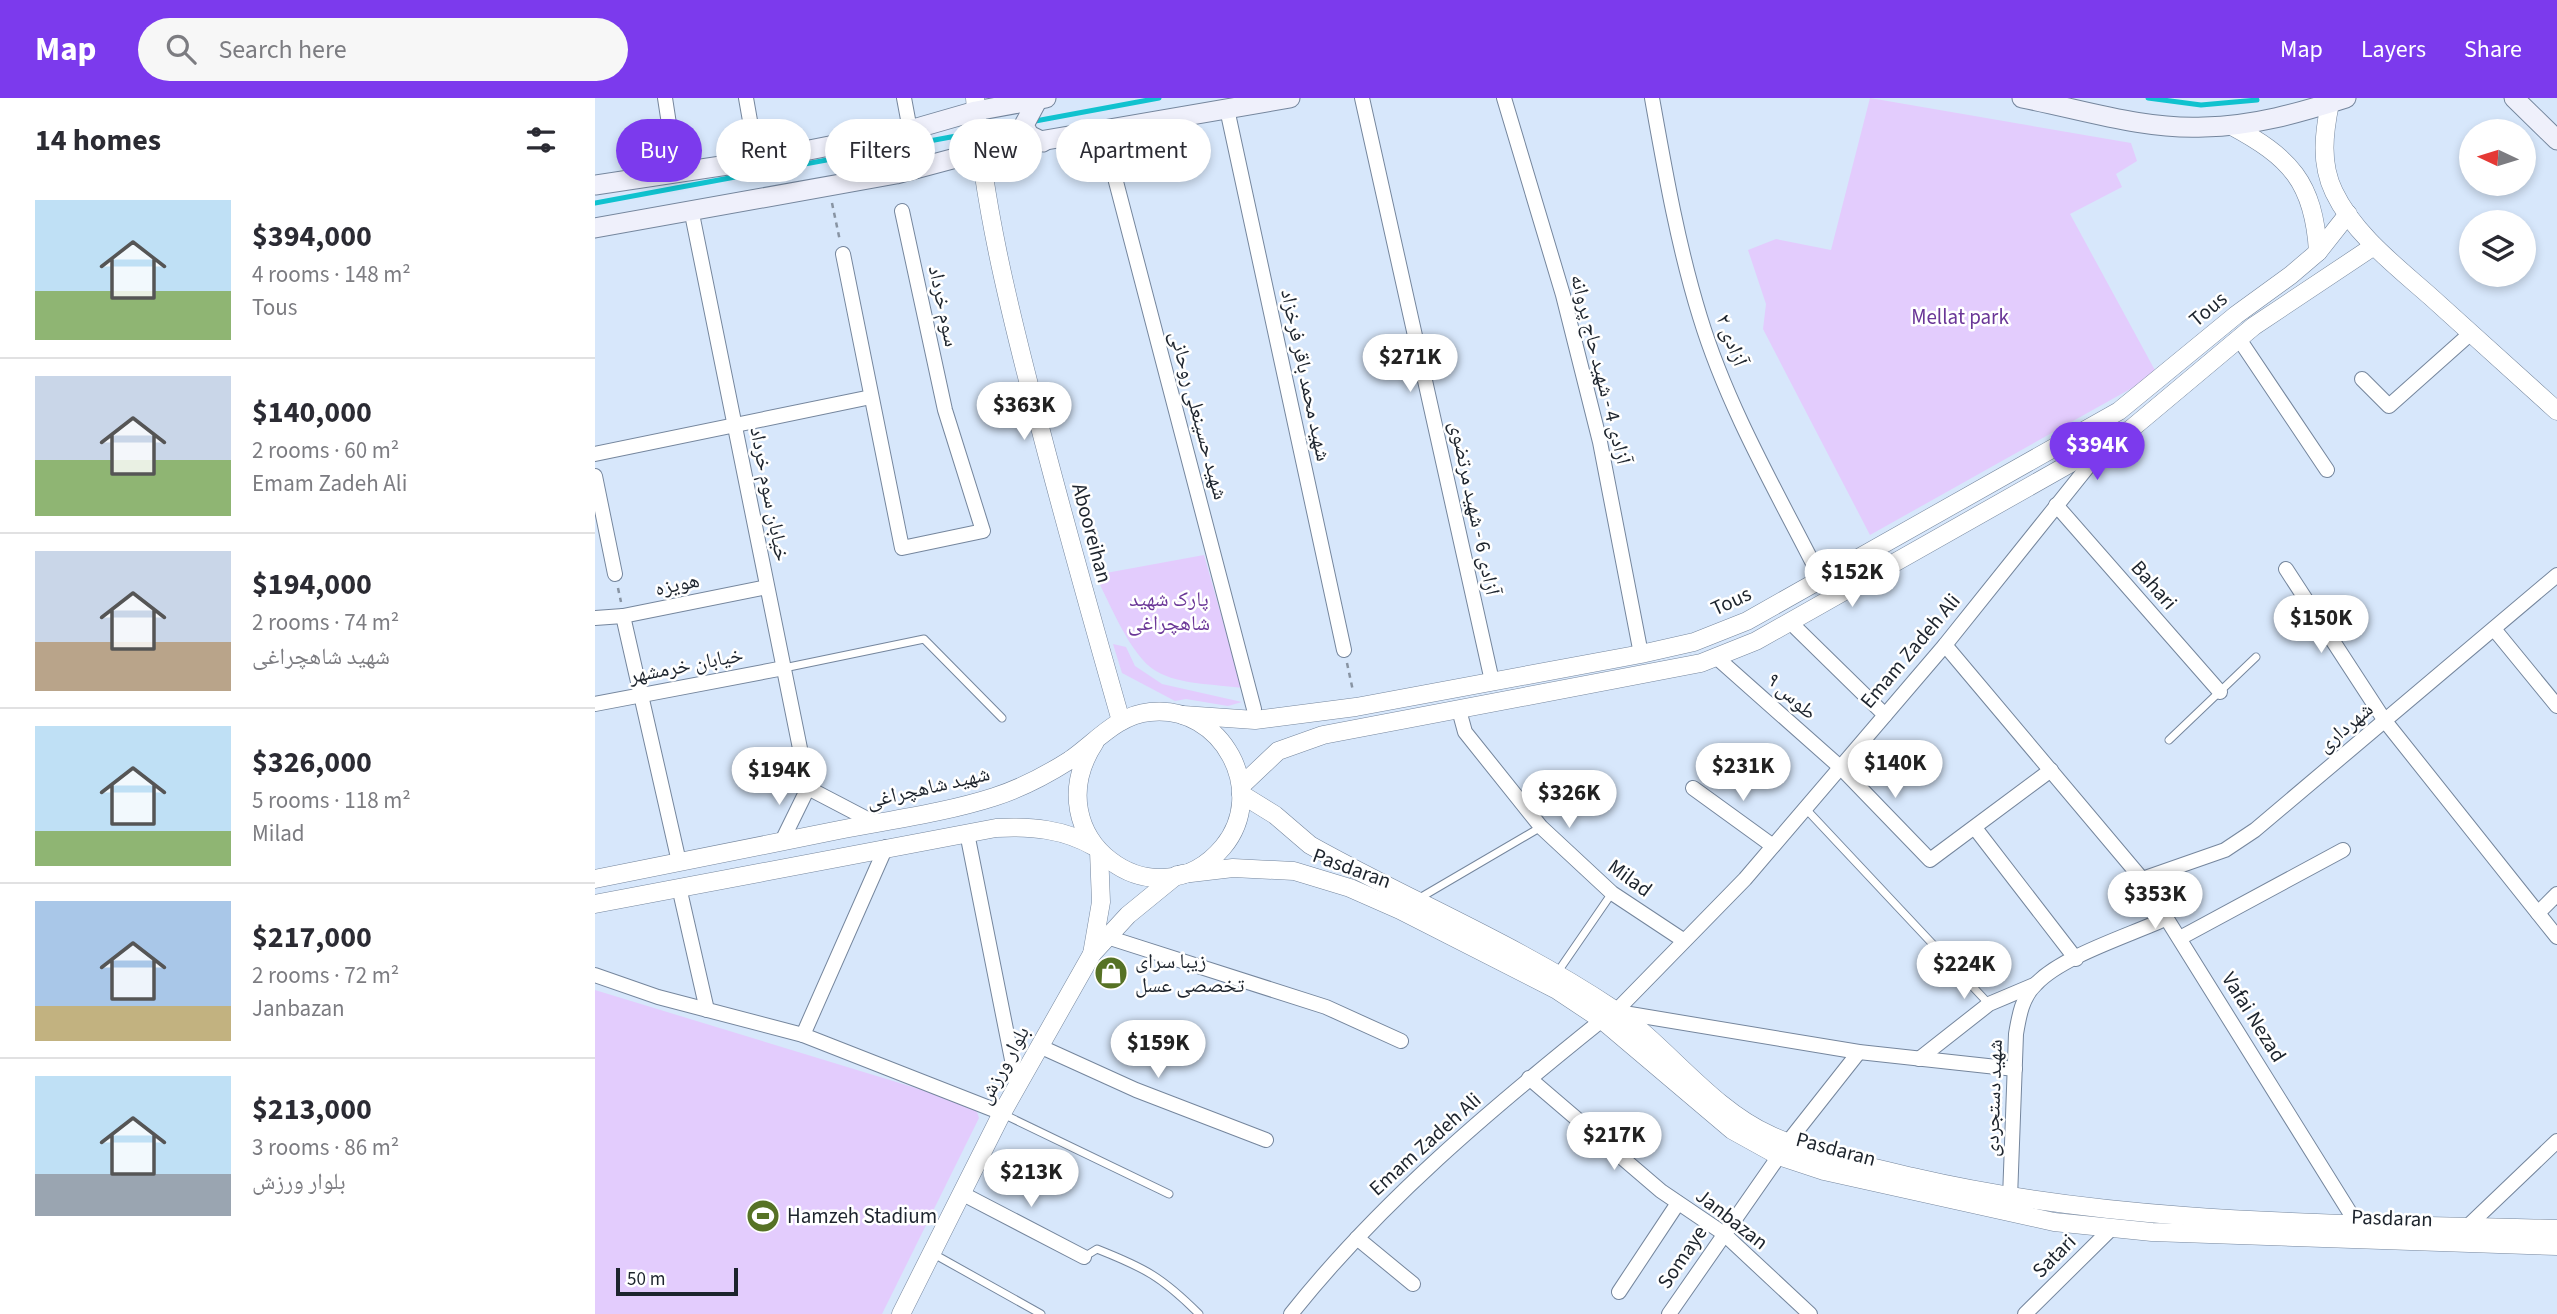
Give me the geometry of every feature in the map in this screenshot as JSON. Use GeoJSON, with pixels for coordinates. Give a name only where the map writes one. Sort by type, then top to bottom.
{"type":"FeatureCollection","features":[{"type":"Feature","properties":{"kind":"main road"},"geometry":{"type":"LineString","coordinates":[[1170,119],[1290,98]]}},
{"type":"Feature","properties":{"kind":"main road"},"geometry":{"type":"LineString","coordinates":[[2022,98],[2149,123],[2201,128],[2265,122],[2338,101]]}},
{"type":"Feature","properties":{"kind":"main road"},"geometry":{"type":"LineString","coordinates":[[2514,98],[2557,140]]}},
{"type":"Feature","properties":{"kind":"main road"},"geometry":{"type":"LineString","coordinates":[[935,120],[976,104],[1042,99]]}},
{"type":"Feature","properties":{"kind":"main road"},"geometry":{"type":"LineString","coordinates":[[1042,99],[1024,125],[1029,135],[1043,142],[1056,140]]}},
{"type":"Feature","properties":{"kind":"main road"},"geometry":{"type":"LineString","coordinates":[[595,185],[754,161],[825,147]]}},
{"type":"Feature","properties":{"kind":"main road"},"geometry":{"type":"LineString","coordinates":[[595,228],[896,174],[949,160]]}},
{"type":"Feature","properties":{"kind":"street"},"geometry":{"type":"LineString","coordinates":[[665,98],[668,119]]}},
{"type":"Feature","properties":{"kind":"street"},"geometry":{"type":"LineString","coordinates":[[746,98],[750,119]]}},
{"type":"Feature","properties":{"kind":"street"},"geometry":{"type":"LineString","coordinates":[[904,98],[908,119]]}},
{"type":"Feature","properties":{"kind":"street","name":"آزادی 6 - شهید مرتضوی"},"geometry":{"type":"LineString","coordinates":[[1362,98],[1492,681]]}},
{"type":"Feature","properties":{"kind":"street","name":"آزادی 4 - شهید حاج پروانه"},"geometry":{"type":"LineString","coordinates":[[1504,98],[1563,295],[1600,442],[1641,654]]}},
{"type":"Feature","properties":{"kind":"street","name":"آزادی ۲"},"geometry":{"type":"LineString","coordinates":[[1651,98],[1671,200],[1700,318],[1737,414],[1821,579]]}},
{"type":"Feature","properties":{"kind":"street"},"geometry":{"type":"LineString","coordinates":[[2338,101],[2324,130],[2324,157],[2333,191],[2348,215],[2374,246],[2557,411]]}},
{"type":"Feature","properties":{"kind":"street","name":"شهید محمد باقر فرخزاد"},"geometry":{"type":"LineString","coordinates":[[1227,108],[1344,650]]}},
{"type":"Feature","properties":{"kind":"street"},"geometry":{"type":"LineString","coordinates":[[2230,125],[2256,139],[2298,174],[2316,219],[2318,252]]}},
{"type":"Feature","properties":{"kind":"street","name":"Abooreihan"},"geometry":{"type":"LineString","coordinates":[[987,182],[1013,327],[1121,721]]}},
{"type":"Feature","properties":{"kind":"street","name":"شهید حسینعلی روحانی"},"geometry":{"type":"LineString","coordinates":[[1116,182],[1254,709]]}},
{"type":"Feature","properties":{"kind":"street","name":"خیابان سوم خرداد"},"geometry":{"type":"LineString","coordinates":[[691,209],[808,788]]}},
{"type":"Feature","properties":{"kind":"street","name":"سوم خرداد"},"geometry":{"type":"LineString","coordinates":[[871,397],[902,548],[983,531],[945,410],[902,211]]}},
{"type":"Feature","properties":{"kind":"street","name":"Tous"},"geometry":{"type":"LineString","coordinates":[[1183,715],[1255,720],[1356,707],[1641,654],[1694,642],[1747,621],[2119,411],[2318,252],[2348,215]]}},
{"type":"Feature","properties":{"kind":"street","name":"Tous"},"geometry":{"type":"LineString","coordinates":[[1241,790],[1278,751],[1323,735],[1645,675],[1716,657],[1756,641],[2131,429],[2239,340],[2374,246]]}},
{"type":"Feature","properties":{"kind":"street"},"geometry":{"type":"LineString","coordinates":[[595,454],[871,397],[842,254]]}},
{"type":"Feature","properties":{"kind":"street"},"geometry":{"type":"LineString","coordinates":[[2362,379],[2389,406],[2471,333]]}},
{"type":"Feature","properties":{"kind":"street"},"geometry":{"type":"LineString","coordinates":[[2239,340],[2327,470]]}},
{"type":"Feature","properties":{"kind":"street","name":"Emam Zadeh Ali"},"geometry":{"type":"LineString","coordinates":[[1291,1314],[1392,1202],[1529,1078],[1609,1016],[1745,879],[1945,645],[2106,443]]}},
{"type":"Feature","properties":{"kind":"street"},"geometry":{"type":"LineString","coordinates":[[2053,474],[2059,485],[2058,502]]}},
{"type":"Feature","properties":{"kind":"street"},"geometry":{"type":"LineString","coordinates":[[595,476],[615,574]]}},
{"type":"Feature","properties":{"kind":"street","name":"Bahari"},"geometry":{"type":"LineString","coordinates":[[2058,502],[2220,692]]}},
{"type":"Feature","properties":{"kind":"street"},"geometry":{"type":"LineString","coordinates":[[2286,569],[2385,721],[2557,937]]}},
{"type":"Feature","properties":{"kind":"street","name":"شهرداری"},"geometry":{"type":"LineString","coordinates":[[2142,879],[2225,850],[2255,830],[2557,575]]}},
{"type":"Feature","properties":{"kind":"street","name":"هویزه"},"geometry":{"type":"LineString","coordinates":[[595,618],[624,616],[767,587]]}},
{"type":"Feature","properties":{"kind":"street"},"geometry":{"type":"LineString","coordinates":[[624,616],[680,862]]}},
{"type":"Feature","properties":{"kind":"street"},"geometry":{"type":"LineString","coordinates":[[1790,622],[1885,715]]}},
{"type":"Feature","properties":{"kind":"street"},"geometry":{"type":"LineString","coordinates":[[2494,629],[2557,706]]}},
{"type":"Feature","properties":{"kind":"street","name":"Vafai Nezad"},"geometry":{"type":"LineString","coordinates":[[1945,645],[2142,879],[2357,1224]]}},
{"type":"Feature","properties":{"kind":"street","name":"طوس ۹"},"geometry":{"type":"LineString","coordinates":[[1716,657],[1840,767],[1930,860],[1975,828]]}},
{"type":"Feature","properties":{"kind":"street","name":"خیابان خرمشهر"},"geometry":{"type":"LineString","coordinates":[[595,704],[784,668]]}},
{"type":"Feature","properties":{"kind":"street","name":"Milad"},"geometry":{"type":"LineString","coordinates":[[1459,710],[1465,732],[1541,827],[1612,893],[1683,940]]}},
{"type":"Feature","properties":{"kind":"street"},"geometry":{"type":"LineString","coordinates":[[1150,712],[1183,715],[1205,726],[1223,742],[1238,770],[1241,790],[1238,819],[1223,847],[1211,859],[1180,875],[1128,915],[1092,954],[1101,902],[1097,849],[1080,818],[1077,803],[1080,771],[1095,742],[1121,721],[1150,712]]}},
{"type":"Feature","properties":{"kind":"street","name":"شهید شاهچراغی"},"geometry":{"type":"LineString","coordinates":[[595,879],[997,796],[1068,761],[1095,742]]}},
{"type":"Feature","properties":{"kind":"street"},"geometry":{"type":"LineString","coordinates":[[2051,770],[1975,828],[2076,959]]}},
{"type":"Feature","properties":{"kind":"street"},"geometry":{"type":"LineString","coordinates":[[782,841],[808,788],[878,822],[886,847],[803,1035]]}},
{"type":"Feature","properties":{"kind":"street"},"geometry":{"type":"LineString","coordinates":[[1693,788],[1773,846]]}},
{"type":"Feature","properties":{"kind":"street","name":"Pasdaran"},"geometry":{"type":"LineString","coordinates":[[1241,790],[1310,845],[1413,901],[1556,973],[1741,1118],[1783,1149],[1824,1171],[2054,1222],[2112,1228],[2557,1246]]}},
{"type":"Feature","properties":{"kind":"street"},"geometry":{"type":"LineString","coordinates":[[595,904],[967,832],[1019,826],[1041,828],[1080,838],[1121,868],[1135,874],[1151,877],[1180,875]]}},
{"type":"Feature","properties":{"kind":"street"},"geometry":{"type":"LineString","coordinates":[[967,832],[1017,1085]]}},
{"type":"Feature","properties":{"kind":"street"},"geometry":{"type":"LineString","coordinates":[[2180,938],[2343,850]]}},
{"type":"Feature","properties":{"kind":"street","name":"Pasdaran"},"geometry":{"type":"LineString","coordinates":[[1180,875],[1233,868],[1294,871],[1350,888],[1400,910],[1609,1016]]}},
{"type":"Feature","properties":{"kind":"street"},"geometry":{"type":"LineString","coordinates":[[679,887],[707,1010]]}},
{"type":"Feature","properties":{"kind":"street"},"geometry":{"type":"LineString","coordinates":[[2538,913],[2557,894]]}},
{"type":"Feature","properties":{"kind":"street"},"geometry":{"type":"LineString","coordinates":[[1919,1059],[1989,1004],[2034,985],[2054,969],[2168,918]]}},
{"type":"Feature","properties":{"kind":"street"},"geometry":{"type":"LineString","coordinates":[[1107,937],[1327,1007],[1401,1041]]}},
{"type":"Feature","properties":{"kind":"street","name":"بلوار ورزش"},"geometry":{"type":"LineString","coordinates":[[901,1314],[1002,1113],[1092,954]]}},
{"type":"Feature","properties":{"kind":"street"},"geometry":{"type":"LineString","coordinates":[[595,975],[707,1010],[803,1035],[1002,1113]]}},
{"type":"Feature","properties":{"kind":"street","name":"شهید دستجردی"},"geometry":{"type":"LineString","coordinates":[[2010,1198],[2015,1069],[2021,1008],[2034,985]]}},
{"type":"Feature","properties":{"kind":"street"},"geometry":{"type":"LineString","coordinates":[[1609,1016],[1859,1052],[2015,1069]]}},
{"type":"Feature","properties":{"kind":"street"},"geometry":{"type":"LineString","coordinates":[[1039,1046],[1136,1090],[1266,1140]]}},
{"type":"Feature","properties":{"kind":"street","name":"Somaye"},"geometry":{"type":"LineString","coordinates":[[1669,1314],[1783,1149],[1859,1052]]}},
{"type":"Feature","properties":{"kind":"street","name":"Janbazan"},"geometry":{"type":"LineString","coordinates":[[1529,1078],[1678,1203],[1723,1233],[1810,1314]]}},
{"type":"Feature","properties":{"kind":"street"},"geometry":{"type":"LineString","coordinates":[[2467,1227],[2557,1141]]}},
{"type":"Feature","properties":{"kind":"street","name":"Pasdaran"},"geometry":{"type":"LineString","coordinates":[[1783,1149],[2010,1198],[2153,1213],[2357,1224],[2557,1230]]}},
{"type":"Feature","properties":{"kind":"street"},"geometry":{"type":"LineString","coordinates":[[961,1193],[1084,1257]]}},
{"type":"Feature","properties":{"kind":"street"},"geometry":{"type":"LineString","coordinates":[[1619,1292],[1678,1203]]}},
{"type":"Feature","properties":{"kind":"street","name":"Satari"},"geometry":{"type":"LineString","coordinates":[[2025,1314],[2112,1228]]}},
{"type":"Feature","properties":{"kind":"street"},"geometry":{"type":"LineString","coordinates":[[1357,1238],[1413,1283]]}},
{"type":"Feature","properties":{"kind":"lane"},"geometry":{"type":"LineString","coordinates":[[784,668],[924,639],[1002,718]]}},
{"type":"Feature","properties":{"kind":"lane"},"geometry":{"type":"LineString","coordinates":[[2169,740],[2256,657]]}},
{"type":"Feature","properties":{"kind":"lane"},"geometry":{"type":"LineString","coordinates":[[1805,807],[1989,1004]]}},
{"type":"Feature","properties":{"kind":"lane"},"geometry":{"type":"LineString","coordinates":[[1413,901],[1541,827]]}},
{"type":"Feature","properties":{"kind":"lane"},"geometry":{"type":"LineString","coordinates":[[1556,973],[1612,893]]}},
{"type":"Feature","properties":{"kind":"lane"},"geometry":{"type":"LineString","coordinates":[[1002,1113],[1169,1194]]}},
{"type":"Feature","properties":{"kind":"lane"},"geometry":{"type":"LineString","coordinates":[[1084,1257],[1097,1249],[1133,1263],[1165,1281],[1199,1314]]}},
{"type":"Feature","properties":{"kind":"lane"},"geometry":{"type":"LineString","coordinates":[[931,1253],[1041,1314]]}},
{"type":"Feature","properties":{"kind":"path"},"geometry":{"type":"LineString","coordinates":[[828,186],[842,254]]}},
{"type":"Feature","properties":{"kind":"path"},"geometry":{"type":"LineString","coordinates":[[615,574],[624,616]]}},
{"type":"Feature","properties":{"kind":"path"},"geometry":{"type":"LineString","coordinates":[[1344,650],[1356,707]]}},
{"type":"Feature","properties":{"kind":"green space","name":"Mellat park"},"geometry":{"type":"Polygon","coordinates":[[[1870,98],[2131,143],[2137,161],[2116,174],[2122,187],[2070,214],[2157,374],[1870,535],[1763,329],[1766,304],[1748,250],[1776,239],[1831,250],[1870,98]]]}},
{"type":"Feature","properties":{"kind":"green space","name":"پارک شهید شاهچراغی"},"geometry":{"type":"Polygon","coordinates":[[[1204,555],[1242,688],[1175,679],[1146,664],[1129,641],[1095,575],[1204,555]]]}},
{"type":"Feature","properties":{"kind":"green space"},"geometry":{"type":"Polygon","coordinates":[[[1113,644],[1126,647],[1135,666],[1162,684],[1242,702],[1228,706],[1186,699],[1175,701],[1122,673],[1113,644]]]}},
{"type":"Feature","properties":{"kind":"green space","name":"Hamzeh Stadium"},"geometry":{"type":"Polygon","coordinates":[[[595,990],[975,1106],[979,1118],[882,1314],[595,1314],[595,990]]]}},
{"type":"Feature","properties":{"kind":"waterway"},"geometry":{"type":"LineString","coordinates":[[1042,120],[1159,98]]}},
{"type":"Feature","properties":{"kind":"waterway"},"geometry":{"type":"LineString","coordinates":[[2148,98],[2201,105],[2257,100]]}},
{"type":"Feature","properties":{"kind":"waterway"},"geometry":{"type":"LineString","coordinates":[[595,203],[949,137]]}},
{"type":"Feature","properties":{"kind":"place","name":"زیبا سرای تخصصی عسل"},"geometry":{"type":"Point","coordinates":[1111,973]}},
{"type":"Feature","properties":{"kind":"place","name":"Hamzeh Stadium"},"geometry":{"type":"Point","coordinates":[763,1216]}}]}
